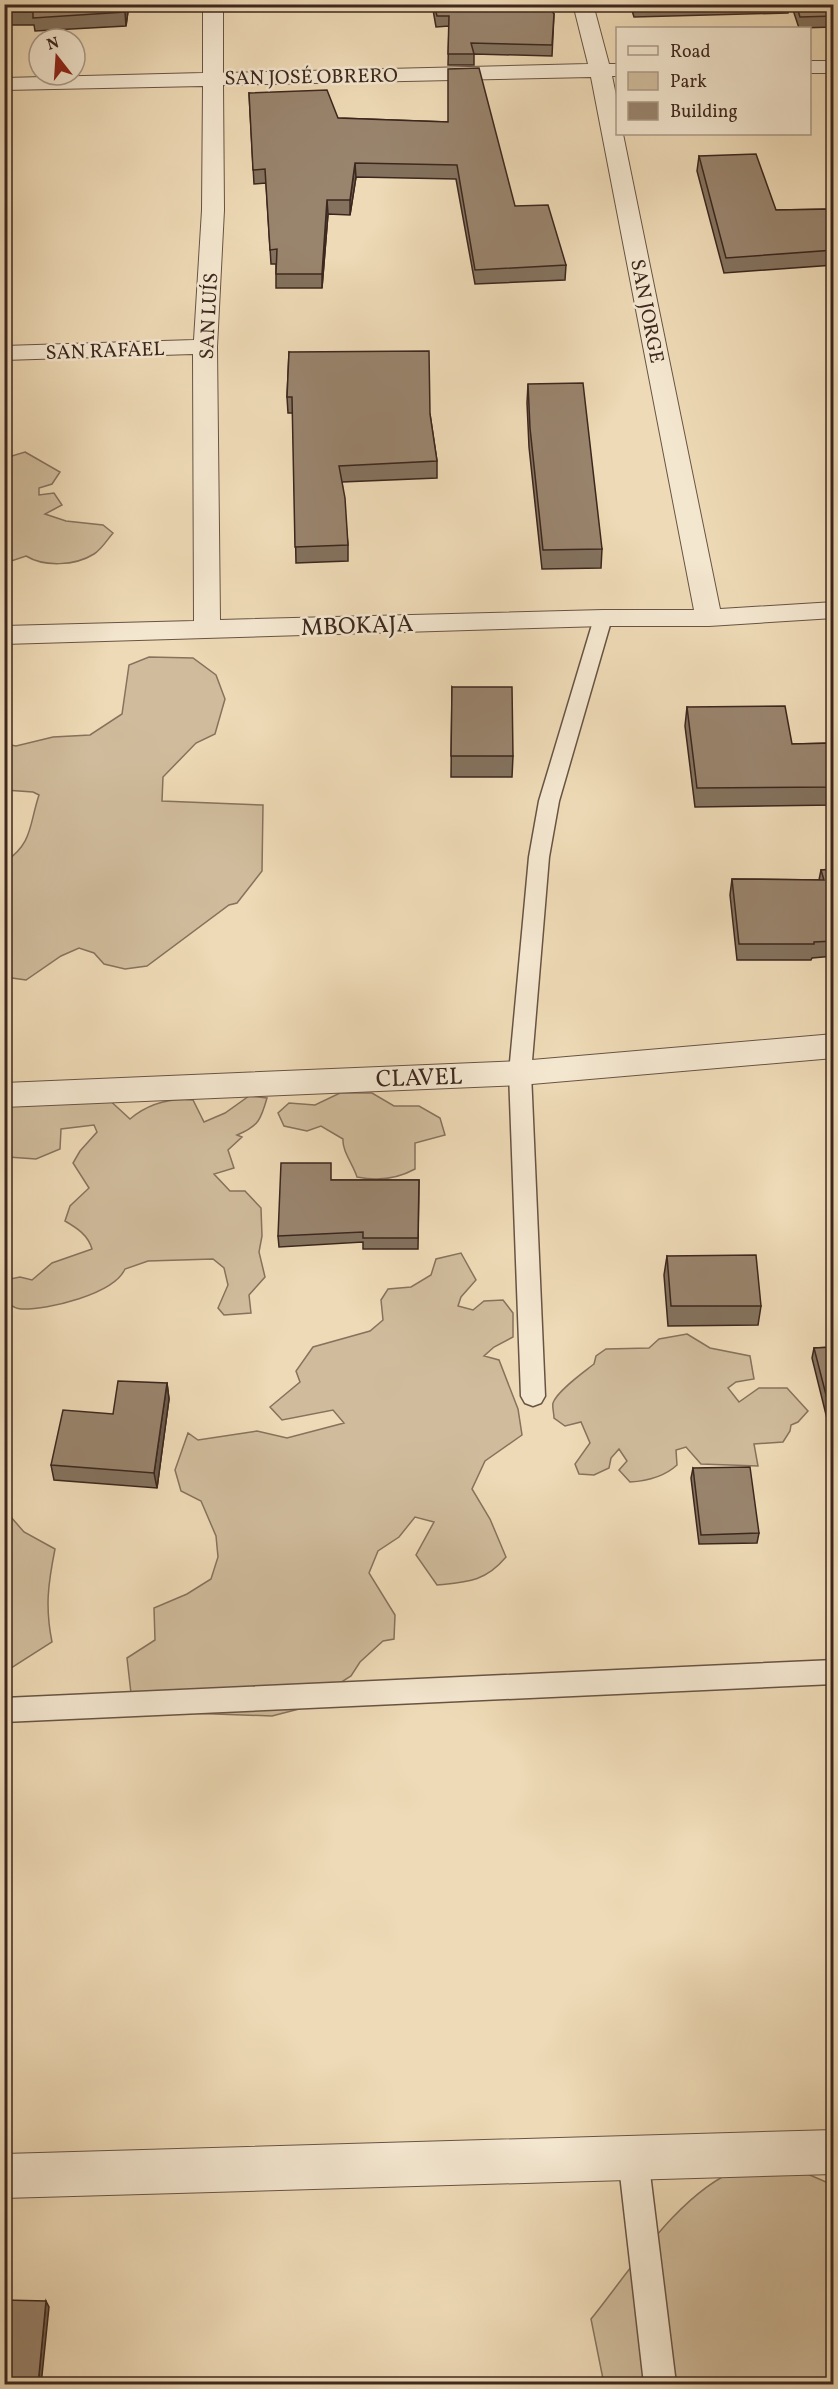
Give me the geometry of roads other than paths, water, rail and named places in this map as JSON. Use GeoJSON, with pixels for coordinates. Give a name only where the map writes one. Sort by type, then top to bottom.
{"type":"FeatureCollection","features":[{"type":"Feature","properties":{"kind":"street","name":"SAN LUÍS"},"geometry":{"type":"LineString","coordinates":[[207,628],[205,347],[213,210],[213,4]]}},
{"type":"Feature","properties":{"kind":"street","name":"SAN JORGE"},"geometry":{"type":"LineString","coordinates":[[583,4],[609,70],[616,108]]}},
{"type":"Feature","properties":{"kind":"street"},"geometry":{"type":"LineString","coordinates":[[811,67],[834,67]]}},
{"type":"Feature","properties":{"kind":"street","name":"SAN JOSÉ OBRERO"},"geometry":{"type":"LineString","coordinates":[[4,84],[609,70]]}},
{"type":"Feature","properties":{"kind":"street","name":"SAN JORGE"},"geometry":{"type":"LineString","coordinates":[[621,135],[709,618]]}},
{"type":"Feature","properties":{"kind":"street","name":"SAN RAFAEL"},"geometry":{"type":"LineString","coordinates":[[4,353],[205,347]]}},
{"type":"Feature","properties":{"kind":"street","name":"MBOKAJA"},"geometry":{"type":"LineString","coordinates":[[4,635],[603,618],[709,618],[834,610]]}},
{"type":"Feature","properties":{"kind":"street","name":"CLAVEL"},"geometry":{"type":"LineString","coordinates":[[4,1095],[520,1073],[834,1046]]}},
{"type":"Feature","properties":{"kind":"street"},"geometry":{"type":"LineString","coordinates":[[4,2176],[834,2152]]}},
{"type":"Feature","properties":{"kind":"lane"},"geometry":{"type":"LineString","coordinates":[[534,1396],[520,1073],[541,846],[549,801],[603,618]]}},
{"type":"Feature","properties":{"kind":"lane"},"geometry":{"type":"LineString","coordinates":[[4,1710],[834,1672]]}},
{"type":"Feature","properties":{"kind":"lane"},"geometry":{"type":"LineString","coordinates":[[633,2157],[660,2385]]}}]}
